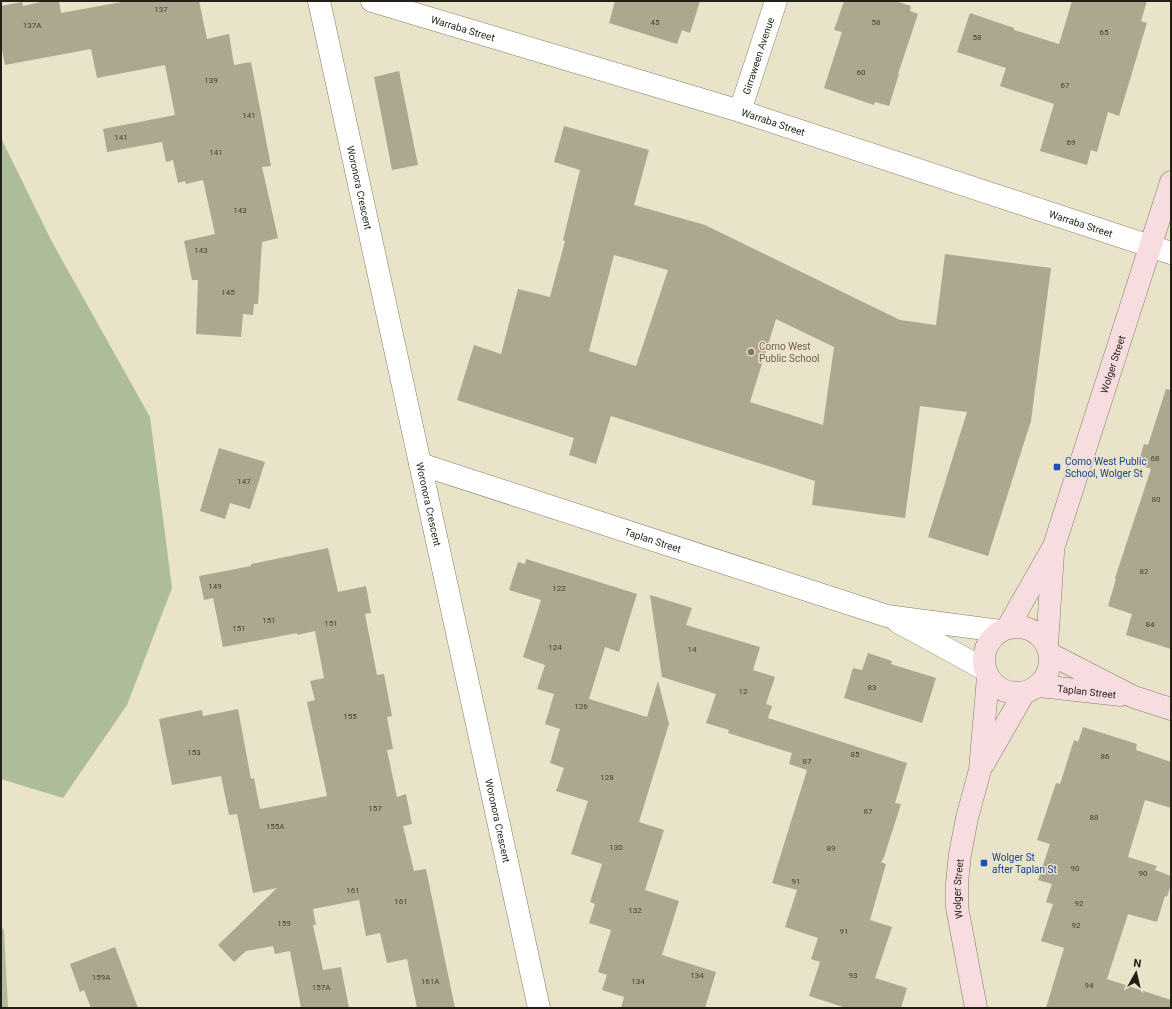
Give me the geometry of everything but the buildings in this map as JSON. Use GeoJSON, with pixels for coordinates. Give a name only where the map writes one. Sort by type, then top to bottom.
{"type":"FeatureCollection","features":[{"type":"Feature","properties":{"kind":"street","name":"Woronora Crescent"},"geometry":{"type":"LineString","coordinates":[[319,1],[539,1008]]}},
{"type":"Feature","properties":{"kind":"street","name":"Warraba Street"},"geometry":{"type":"LineString","coordinates":[[372,1],[740,110],[1171,253]]}},
{"type":"Feature","properties":{"kind":"street","name":"Girraween Avenue"},"geometry":{"type":"LineString","coordinates":[[740,110],[776,1]]}},
{"type":"Feature","properties":{"kind":"street","name":"Wolger Street"},"geometry":{"type":"LineString","coordinates":[[1004,629],[1054,546],[1171,182]]}},
{"type":"Feature","properties":{"kind":"street","name":"Taplan Street"},"geometry":{"type":"LineString","coordinates":[[420,464],[887,616],[1004,629]]}},
{"type":"Feature","properties":{"kind":"street","name":"Wolger Street"},"geometry":{"type":"LineString","coordinates":[[1049,650],[1054,546]]}},
{"type":"Feature","properties":{"kind":"street","name":"Taplan Street"},"geometry":{"type":"LineString","coordinates":[[887,616],[986,673]]}},
{"type":"Feature","properties":{"kind":"street"},"geometry":{"type":"LineString","coordinates":[[1018,626],[1035,632],[1049,650],[1051,663],[1049,671],[1045,679],[1031,690],[1007,692],[999,689],[993,684],[986,673],[984,652],[990,640],[1004,629],[1018,626]]}},
{"type":"Feature","properties":{"kind":"street","name":"Taplan Street"},"geometry":{"type":"LineString","coordinates":[[1049,650],[1134,697],[1171,709]]}},
{"type":"Feature","properties":{"kind":"street","name":"Wolger Street"},"geometry":{"type":"LineString","coordinates":[[976,1008],[957,907],[957,883],[960,854],[967,818],[980,770],[986,673]]}},
{"type":"Feature","properties":{"kind":"street","name":"Taplan Street"},"geometry":{"type":"LineString","coordinates":[[1031,690],[1134,697]]}},
{"type":"Feature","properties":{"kind":"street","name":"Wolger Street"},"geometry":{"type":"LineString","coordinates":[[980,770],[1031,690]]}},
{"type":"Feature","properties":{"kind":"green space"},"geometry":{"type":"Polygon","coordinates":[[[1,138],[52,242],[150,417],[172,588],[127,705],[63,798],[1,779],[1,138]]]}},
{"type":"Feature","properties":{"kind":"green space"},"geometry":{"type":"Polygon","coordinates":[[[1,928],[4,929],[8,1008],[1,1008],[1,928]]]}},
{"type":"Feature","properties":{"kind":"place","name":"Como West Public School"},"geometry":{"type":"Point","coordinates":[751,352]}},
{"type":"Feature","properties":{"kind":"place","name":"Como West Public School, Wolger St"},"geometry":{"type":"Point","coordinates":[1057,467]}},
{"type":"Feature","properties":{"kind":"place","name":"Wolger St after Taplan St"},"geometry":{"type":"Point","coordinates":[984,863]}}]}
